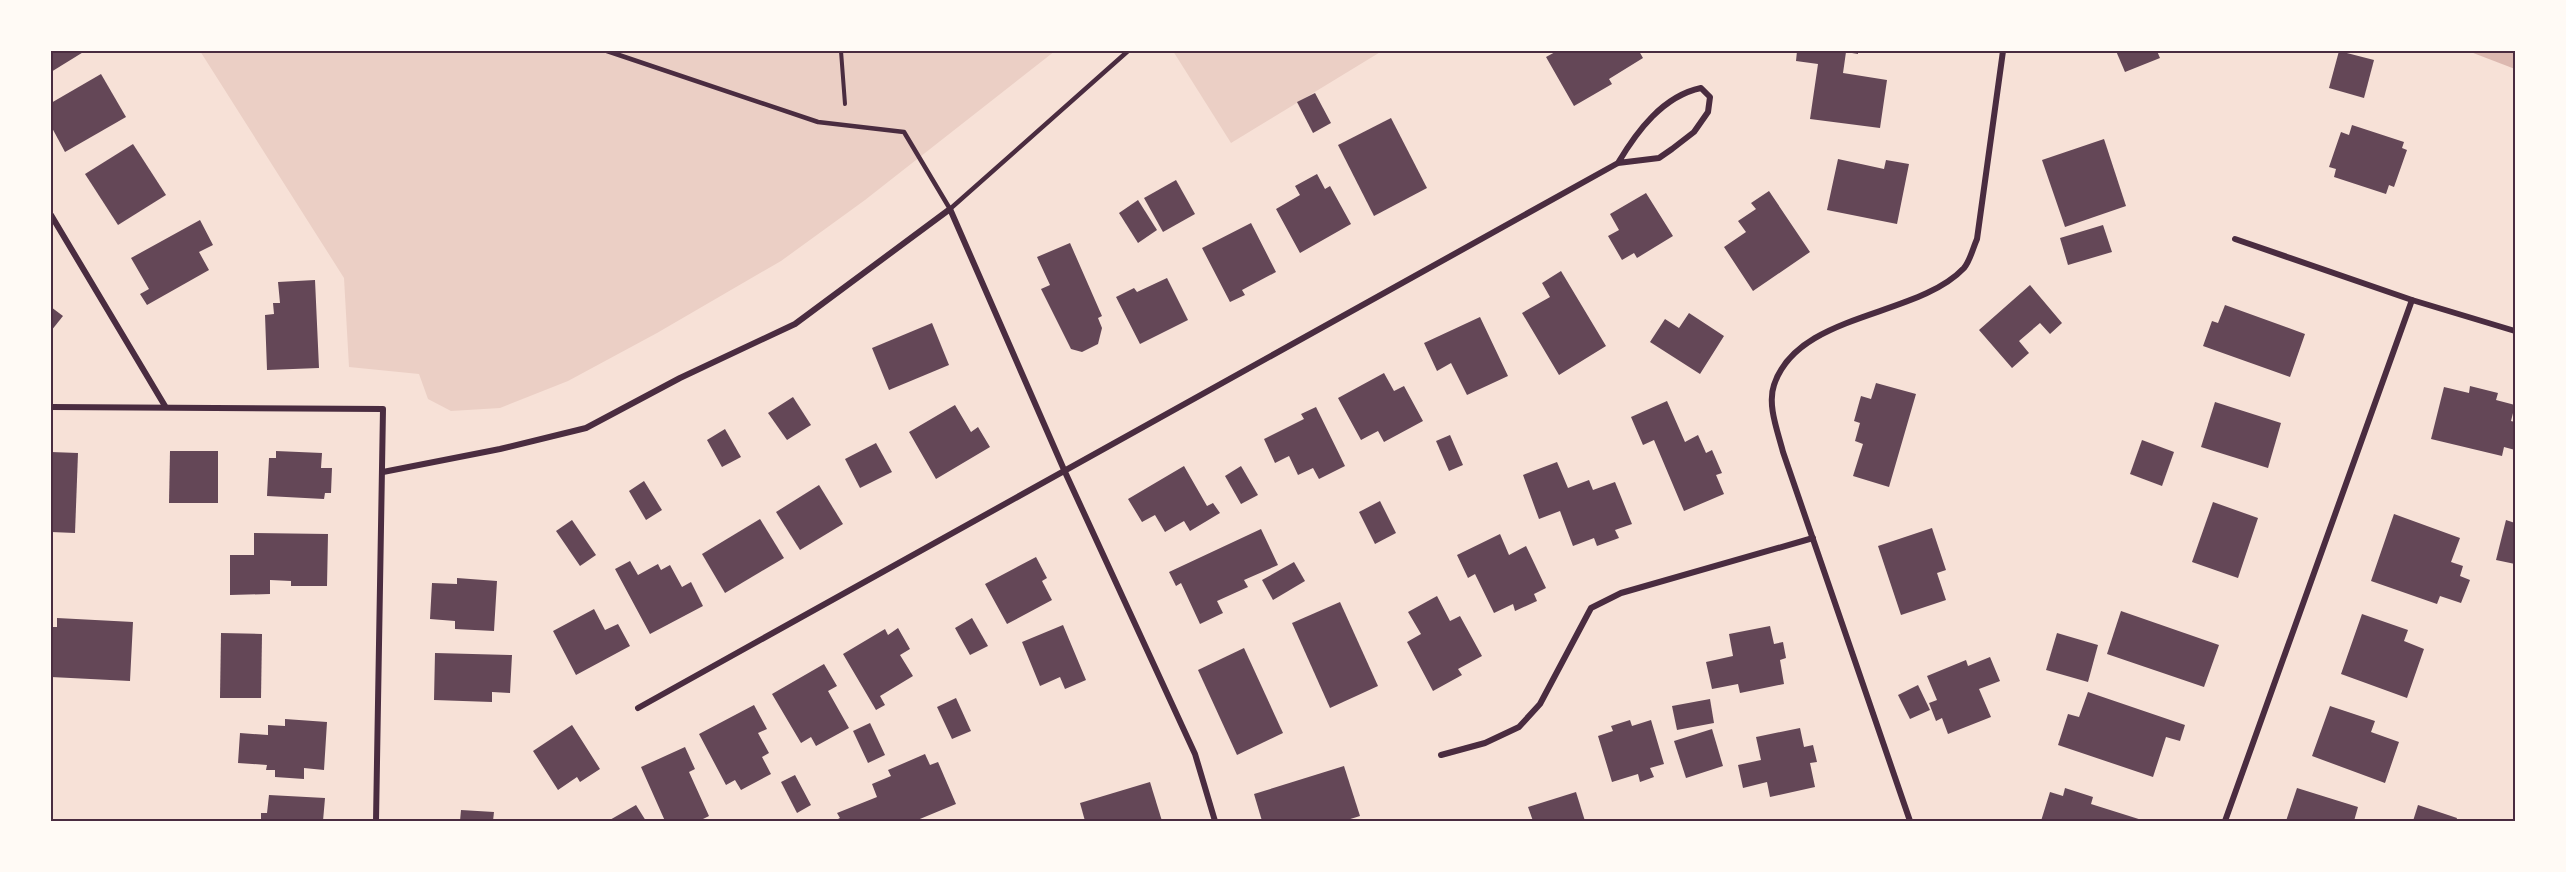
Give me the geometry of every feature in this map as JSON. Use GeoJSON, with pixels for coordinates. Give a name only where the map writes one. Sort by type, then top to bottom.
{"type":"FeatureCollection","features":[{"type":"Feature","properties":{"kind":"street"},"geometry":{"type":"LineString","coordinates":[[1910,821],[1783,452],[1773,412],[1773,386],[1787,359],[1814,337],[1938,286],[1965,267],[1977,239],[2003,51]]}},
{"type":"Feature","properties":{"kind":"street"},"geometry":{"type":"LineString","coordinates":[[638,708],[1618,163],[1659,158],[1694,132],[1708,112],[1710,97],[1701,88],[1684,92],[1646,123],[1618,163]]}},
{"type":"Feature","properties":{"kind":"street"},"geometry":{"type":"LineString","coordinates":[[383,472],[500,449],[586,428],[680,378],[795,324],[950,208],[1065,472],[1194,754],[1215,821]]}},
{"type":"Feature","properties":{"kind":"street"},"geometry":{"type":"LineString","coordinates":[[51,215],[165,406]]}},
{"type":"Feature","properties":{"kind":"street"},"geometry":{"type":"LineString","coordinates":[[2235,239],[2412,300],[2515,331]]}},
{"type":"Feature","properties":{"kind":"street"},"geometry":{"type":"LineString","coordinates":[[2225,821],[2412,300]]}},
{"type":"Feature","properties":{"kind":"street"},"geometry":{"type":"LineString","coordinates":[[51,407],[382,409],[383,472],[376,821]]}},
{"type":"Feature","properties":{"kind":"street"},"geometry":{"type":"LineString","coordinates":[[1441,755],[1485,743],[1520,727],[1540,704],[1591,608],[1621,593],[1813,538]]}},
{"type":"Feature","properties":{"kind":"lane"},"geometry":{"type":"LineString","coordinates":[[607,51],[818,122],[904,132],[950,208],[1128,51]]}},
{"type":"Feature","properties":{"kind":"path"},"geometry":{"type":"LineString","coordinates":[[841,51],[847,126]]}},
{"type":"Feature","properties":{"kind":"shaded area"},"geometry":{"type":"Polygon","coordinates":[[[200,51],[1055,51],[865,200],[781,261],[657,333],[568,381],[500,408],[451,411],[428,399],[419,374],[349,367],[344,278],[200,51]]]}},
{"type":"Feature","properties":{"kind":"shaded area"},"geometry":{"type":"Polygon","coordinates":[[[1173,51],[1382,51],[1231,143],[1173,51]]]}},
{"type":"Feature","properties":{"kind":"shaded area"},"geometry":{"type":"Polygon","coordinates":[[[2468,51],[2515,51],[2515,69],[2468,51]]]}},
{"type":"Feature","properties":{"kind":"building"},"geometry":{"type":"Polygon","coordinates":[[[51,51],[85,51],[51,72],[51,51]]]}},
{"type":"Feature","properties":{"kind":"building"},"geometry":{"type":"Polygon","coordinates":[[[1557,51],[1639,51],[1643,58],[1609,79],[1612,84],[1574,106],[1546,57],[1557,51]]]}},
{"type":"Feature","properties":{"kind":"building"},"geometry":{"type":"Polygon","coordinates":[[[1797,51],[1858,51],[1858,54],[1846,52],[1843,73],[1887,80],[1880,128],[1810,119],[1818,64],[1796,61],[1797,51]]]}},
{"type":"Feature","properties":{"kind":"building"},"geometry":{"type":"Polygon","coordinates":[[[2116,51],[2157,51],[2160,58],[2125,72],[2116,51]]]}},
{"type":"Feature","properties":{"kind":"building"},"geometry":{"type":"Polygon","coordinates":[[[2339,51],[2374,60],[2364,98],[2329,88],[2339,51]]]}},
{"type":"Feature","properties":{"kind":"building"},"geometry":{"type":"Polygon","coordinates":[[[101,74],[126,117],[65,152],[51,126],[51,103],[101,74]]]}},
{"type":"Feature","properties":{"kind":"building"},"geometry":{"type":"Polygon","coordinates":[[[1315,93],[1331,123],[1313,133],[1297,102],[1315,93]]]}},
{"type":"Feature","properties":{"kind":"building"},"geometry":{"type":"Polygon","coordinates":[[[1391,118],[1427,188],[1374,216],[1338,145],[1391,118]]]}},
{"type":"Feature","properties":{"kind":"building"},"geometry":{"type":"Polygon","coordinates":[[[2352,125],[2404,142],[2402,148],[2407,150],[2394,187],[2389,185],[2386,194],[2334,177],[2336,169],[2329,167],[2341,132],[2349,135],[2352,125]]]}},
{"type":"Feature","properties":{"kind":"building"},"geometry":{"type":"Polygon","coordinates":[[[2104,139],[2126,206],[2065,227],[2042,160],[2104,139]]]}},
{"type":"Feature","properties":{"kind":"building"},"geometry":{"type":"Polygon","coordinates":[[[133,144],[166,195],[118,225],[85,174],[133,144]]]}},
{"type":"Feature","properties":{"kind":"building"},"geometry":{"type":"Polygon","coordinates":[[[1838,159],[1884,169],[1886,160],[1909,164],[1897,224],[1827,210],[1838,159]]]}},
{"type":"Feature","properties":{"kind":"building"},"geometry":{"type":"Polygon","coordinates":[[[1317,174],[1325,189],[1330,186],[1351,224],[1300,253],[1276,209],[1300,195],[1295,186],[1317,174]]]}},
{"type":"Feature","properties":{"kind":"building"},"geometry":{"type":"Polygon","coordinates":[[[1176,180],[1195,214],[1163,232],[1144,198],[1176,180]]]}},
{"type":"Feature","properties":{"kind":"building"},"geometry":{"type":"Polygon","coordinates":[[[1769,191],[1810,252],[1753,291],[1724,247],[1746,232],[1738,221],[1756,209],[1751,203],[1769,191]]]}},
{"type":"Feature","properties":{"kind":"building"},"geometry":{"type":"Polygon","coordinates":[[[1646,193],[1673,236],[1637,258],[1634,253],[1622,260],[1608,236],[1619,230],[1610,214],[1646,193]]]}},
{"type":"Feature","properties":{"kind":"building"},"geometry":{"type":"Polygon","coordinates":[[[1138,200],[1157,230],[1138,243],[1119,213],[1138,200]]]}},
{"type":"Feature","properties":{"kind":"building"},"geometry":{"type":"Polygon","coordinates":[[[200,220],[213,245],[199,252],[209,270],[147,305],[140,294],[149,289],[131,258],[200,220]]]}},
{"type":"Feature","properties":{"kind":"building"},"geometry":{"type":"Polygon","coordinates":[[[1251,223],[1276,272],[1242,290],[1245,295],[1230,302],[1202,248],[1251,223]]]}},
{"type":"Feature","properties":{"kind":"building"},"geometry":{"type":"Polygon","coordinates":[[[2103,225],[2112,252],[2068,265],[2060,238],[2103,225]]]}},
{"type":"Feature","properties":{"kind":"building"},"geometry":{"type":"Polygon","coordinates":[[[1070,243],[1102,316],[1098,318],[1102,328],[1098,344],[1082,352],[1071,349],[1041,289],[1050,285],[1037,257],[1070,243]]]}},
{"type":"Feature","properties":{"kind":"building"},"geometry":{"type":"Polygon","coordinates":[[[1561,271],[1606,346],[1559,375],[1522,313],[1550,297],[1542,283],[1561,271]]]}},
{"type":"Feature","properties":{"kind":"building"},"geometry":{"type":"Polygon","coordinates":[[[1167,278],[1188,320],[1140,344],[1116,297],[1134,288],[1137,292],[1167,278]]]}},
{"type":"Feature","properties":{"kind":"building"},"geometry":{"type":"Polygon","coordinates":[[[315,280],[319,368],[267,370],[265,315],[274,314],[273,303],[280,303],[278,282],[315,280]]]}},
{"type":"Feature","properties":{"kind":"building"},"geometry":{"type":"Polygon","coordinates":[[[2030,285],[2062,323],[2050,334],[2040,323],[2019,341],[2029,353],[2012,368],[1979,330],[2030,285]]]}},
{"type":"Feature","properties":{"kind":"building"},"geometry":{"type":"Polygon","coordinates":[[[2225,305],[2305,334],[2290,377],[2203,346],[2212,321],[2218,323],[2225,305]]]}},
{"type":"Feature","properties":{"kind":"building"},"geometry":{"type":"Polygon","coordinates":[[[51,307],[63,316],[51,331],[51,307]]]}},
{"type":"Feature","properties":{"kind":"building"},"geometry":{"type":"Polygon","coordinates":[[[1689,313],[1724,336],[1700,374],[1650,342],[1665,319],[1679,328],[1689,313]]]}},
{"type":"Feature","properties":{"kind":"building"},"geometry":{"type":"Polygon","coordinates":[[[1480,317],[1508,376],[1467,395],[1451,363],[1437,371],[1424,343],[1480,317]]]}},
{"type":"Feature","properties":{"kind":"building"},"geometry":{"type":"Polygon","coordinates":[[[932,323],[949,365],[889,390],[872,348],[932,323]]]}},
{"type":"Feature","properties":{"kind":"building"},"geometry":{"type":"Polygon","coordinates":[[[1384,373],[1394,391],[1404,386],[1423,421],[1384,442],[1378,431],[1361,440],[1338,398],[1384,373]]]}},
{"type":"Feature","properties":{"kind":"building"},"geometry":{"type":"Polygon","coordinates":[[[1876,383],[1916,394],[1889,487],[1853,476],[1863,444],[1855,441],[1860,423],[1854,421],[1861,396],[1871,399],[1876,383]]]}},
{"type":"Feature","properties":{"kind":"building"},"geometry":{"type":"Polygon","coordinates":[[[2470,386],[2498,393],[2496,400],[2515,405],[2511,421],[2515,422],[2515,450],[2504,447],[2502,456],[2431,439],[2444,387],[2469,393],[2470,386]]]}},
{"type":"Feature","properties":{"kind":"building"},"geometry":{"type":"Polygon","coordinates":[[[793,397],[811,425],[787,440],[768,413],[793,397]]]}},
{"type":"Feature","properties":{"kind":"building"},"geometry":{"type":"Polygon","coordinates":[[[1667,401],[1685,442],[1698,435],[1706,453],[1712,450],[1722,473],[1716,475],[1724,494],[1684,511],[1654,440],[1643,445],[1631,417],[1667,401]]]}},
{"type":"Feature","properties":{"kind":"building"},"geometry":{"type":"Polygon","coordinates":[[[2215,402],[2281,423],[2268,468],[2201,447],[2215,402]]]}},
{"type":"Feature","properties":{"kind":"building"},"geometry":{"type":"Polygon","coordinates":[[[955,405],[971,432],[978,427],[990,447],[936,479],[909,432],[955,405]]]}},
{"type":"Feature","properties":{"kind":"building"},"geometry":{"type":"Polygon","coordinates":[[[1316,407],[1345,466],[1319,479],[1313,468],[1298,475],[1289,456],[1275,463],[1264,439],[1304,419],[1301,414],[1316,407]]]}},
{"type":"Feature","properties":{"kind":"building"},"geometry":{"type":"Polygon","coordinates":[[[725,429],[741,457],[722,467],[707,440],[725,429]]]}},
{"type":"Feature","properties":{"kind":"building"},"geometry":{"type":"Polygon","coordinates":[[[1450,435],[1463,465],[1449,471],[1436,441],[1450,435]]]}},
{"type":"Feature","properties":{"kind":"building"},"geometry":{"type":"Polygon","coordinates":[[[2142,440],[2174,452],[2162,486],[2130,474],[2142,440]]]}},
{"type":"Feature","properties":{"kind":"building"},"geometry":{"type":"Polygon","coordinates":[[[876,443],[892,472],[860,488],[845,459],[876,443]]]}},
{"type":"Feature","properties":{"kind":"building"},"geometry":{"type":"Polygon","coordinates":[[[170,451],[218,451],[218,503],[169,503],[170,451]]]}},
{"type":"Feature","properties":{"kind":"building"},"geometry":{"type":"Polygon","coordinates":[[[276,451],[322,453],[321,468],[332,468],[331,493],[325,493],[324,499],[267,496],[269,458],[276,458],[276,451]]]}},
{"type":"Feature","properties":{"kind":"building"},"geometry":{"type":"Polygon","coordinates":[[[51,452],[78,453],[75,533],[51,532],[51,452]]]}},
{"type":"Feature","properties":{"kind":"building"},"geometry":{"type":"Polygon","coordinates":[[[1557,462],[1568,488],[1589,480],[1593,490],[1615,482],[1632,524],[1615,530],[1619,538],[1597,546],[1594,538],[1573,546],[1560,511],[1539,519],[1523,475],[1557,462]]]}},
{"type":"Feature","properties":{"kind":"building"},"geometry":{"type":"Polygon","coordinates":[[[1184,466],[1207,506],[1213,503],[1220,513],[1190,531],[1184,521],[1165,532],[1155,515],[1142,522],[1128,499],[1184,466]]]}},
{"type":"Feature","properties":{"kind":"building"},"geometry":{"type":"Polygon","coordinates":[[[1241,466],[1258,495],[1241,504],[1225,476],[1241,466]]]}},
{"type":"Feature","properties":{"kind":"building"},"geometry":{"type":"Polygon","coordinates":[[[644,481],[662,510],[646,520],[629,491],[644,481]]]}},
{"type":"Feature","properties":{"kind":"building"},"geometry":{"type":"Polygon","coordinates":[[[819,485],[843,524],[800,550],[776,512],[819,485]]]}},
{"type":"Feature","properties":{"kind":"building"},"geometry":{"type":"Polygon","coordinates":[[[1380,501],[1396,533],[1375,544],[1359,512],[1380,501]]]}},
{"type":"Feature","properties":{"kind":"building"},"geometry":{"type":"Polygon","coordinates":[[[2213,502],[2258,518],[2238,578],[2192,562],[2213,502]]]}},
{"type":"Feature","properties":{"kind":"building"},"geometry":{"type":"Polygon","coordinates":[[[2394,514],[2460,538],[2451,562],[2463,566],[2460,576],[2470,580],[2461,603],[2440,596],[2437,604],[2371,581],[2394,514]]]}},
{"type":"Feature","properties":{"kind":"building"},"geometry":{"type":"Polygon","coordinates":[[[760,519],[784,558],[725,593],[702,554],[760,519]]]}},
{"type":"Feature","properties":{"kind":"building"},"geometry":{"type":"Polygon","coordinates":[[[572,520],[596,555],[580,566],[556,531],[572,520]]]}},
{"type":"Feature","properties":{"kind":"building"},"geometry":{"type":"Polygon","coordinates":[[[2506,520],[2515,523],[2515,564],[2496,560],[2506,520]]]}},
{"type":"Feature","properties":{"kind":"building"},"geometry":{"type":"Polygon","coordinates":[[[1932,528],[1946,570],[1937,573],[1946,600],[1901,615],[1878,546],[1932,528]]]}},
{"type":"Feature","properties":{"kind":"building"},"geometry":{"type":"Polygon","coordinates":[[[1261,529],[1278,565],[1244,580],[1248,587],[1217,601],[1223,613],[1200,624],[1181,583],[1176,586],[1169,572],[1261,529]]]}},
{"type":"Feature","properties":{"kind":"building"},"geometry":{"type":"Polygon","coordinates":[[[254,533],[328,534],[327,586],[291,586],[291,581],[270,580],[270,594],[230,595],[230,555],[254,555],[254,533]]]}},
{"type":"Feature","properties":{"kind":"building"},"geometry":{"type":"Polygon","coordinates":[[[1500,534],[1509,555],[1526,546],[1546,588],[1534,594],[1537,601],[1515,611],[1513,604],[1494,613],[1475,574],[1468,578],[1457,555],[1500,534]]]}},
{"type":"Feature","properties":{"kind":"building"},"geometry":{"type":"Polygon","coordinates":[[[1036,557],[1047,578],[1042,581],[1052,600],[1007,624],[985,584],[1036,557]]]}},
{"type":"Feature","properties":{"kind":"building"},"geometry":{"type":"Polygon","coordinates":[[[630,561],[638,575],[658,564],[661,570],[670,565],[682,587],[691,582],[703,606],[650,634],[615,569],[630,561]]]}},
{"type":"Feature","properties":{"kind":"building"},"geometry":{"type":"Polygon","coordinates":[[[1294,562],[1305,581],[1273,600],[1262,580],[1294,562]]]}},
{"type":"Feature","properties":{"kind":"building"},"geometry":{"type":"Polygon","coordinates":[[[457,578],[497,581],[494,631],[455,629],[455,621],[430,619],[432,583],[457,584],[457,578]]]}},
{"type":"Feature","properties":{"kind":"building"},"geometry":{"type":"Polygon","coordinates":[[[1437,596],[1450,621],[1460,616],[1482,656],[1458,669],[1462,675],[1433,691],[1407,642],[1421,634],[1408,612],[1437,596]]]}},
{"type":"Feature","properties":{"kind":"building"},"geometry":{"type":"Polygon","coordinates":[[[1340,602],[1378,686],[1330,708],[1292,623],[1340,602]]]}},
{"type":"Feature","properties":{"kind":"building"},"geometry":{"type":"Polygon","coordinates":[[[594,609],[605,630],[618,624],[630,646],[576,675],[553,631],[594,609]]]}},
{"type":"Feature","properties":{"kind":"building"},"geometry":{"type":"Polygon","coordinates":[[[2121,611],[2219,645],[2204,687],[2107,654],[2121,611]]]}},
{"type":"Feature","properties":{"kind":"building"},"geometry":{"type":"Polygon","coordinates":[[[2362,614],[2408,630],[2404,641],[2424,649],[2407,698],[2341,674],[2362,614]]]}},
{"type":"Feature","properties":{"kind":"building"},"geometry":{"type":"Polygon","coordinates":[[[57,618],[133,622],[130,681],[51,677],[51,627],[57,627],[57,618]]]}},
{"type":"Feature","properties":{"kind":"building"},"geometry":{"type":"Polygon","coordinates":[[[972,618],[988,646],[970,655],[955,628],[972,618]]]}},
{"type":"Feature","properties":{"kind":"building"},"geometry":{"type":"Polygon","coordinates":[[[1063,625],[1086,680],[1065,689],[1060,677],[1040,686],[1022,642],[1063,625]]]}},
{"type":"Feature","properties":{"kind":"building"},"geometry":{"type":"Polygon","coordinates":[[[1770,626],[1774,644],[1783,642],[1786,658],[1780,660],[1784,684],[1740,693],[1738,684],[1712,689],[1706,662],[1733,656],[1729,634],[1770,626]]]}},
{"type":"Feature","properties":{"kind":"building"},"geometry":{"type":"Polygon","coordinates":[[[898,628],[910,649],[900,655],[913,676],[880,696],[885,705],[876,710],[843,654],[885,629],[888,635],[898,628]]]}},
{"type":"Feature","properties":{"kind":"building"},"geometry":{"type":"Polygon","coordinates":[[[221,633],[262,634],[261,698],[220,698],[221,633]]]}},
{"type":"Feature","properties":{"kind":"building"},"geometry":{"type":"Polygon","coordinates":[[[2057,633],[2098,645],[2088,682],[2046,670],[2057,633]]]}},
{"type":"Feature","properties":{"kind":"building"},"geometry":{"type":"Polygon","coordinates":[[[1244,648],[1283,733],[1237,755],[1198,670],[1244,648]]]}},
{"type":"Feature","properties":{"kind":"building"},"geometry":{"type":"Polygon","coordinates":[[[435,653],[512,655],[510,693],[492,692],[492,702],[434,700],[435,653]]]}},
{"type":"Feature","properties":{"kind":"building"},"geometry":{"type":"Polygon","coordinates":[[[1990,657],[2000,681],[1979,689],[1991,717],[1948,734],[1942,718],[1936,721],[1929,703],[1937,700],[1927,676],[1966,660],[1968,666],[1990,657]]]}},
{"type":"Feature","properties":{"kind":"building"},"geometry":{"type":"Polygon","coordinates":[[[824,664],[837,686],[828,691],[849,728],[816,746],[811,737],[801,743],[772,694],[824,664]]]}},
{"type":"Feature","properties":{"kind":"building"},"geometry":{"type":"Polygon","coordinates":[[[1918,685],[1930,710],[1910,719],[1898,695],[1918,685]]]}},
{"type":"Feature","properties":{"kind":"building"},"geometry":{"type":"Polygon","coordinates":[[[2088,692],[2185,725],[2180,741],[2166,737],[2153,777],[2058,745],[2068,714],[2079,717],[2088,692]]]}},
{"type":"Feature","properties":{"kind":"building"},"geometry":{"type":"Polygon","coordinates":[[[956,698],[971,731],[952,739],[937,707],[956,698]]]}},
{"type":"Feature","properties":{"kind":"building"},"geometry":{"type":"Polygon","coordinates":[[[1710,699],[1714,723],[1677,730],[1672,706],[1710,699]]]}},
{"type":"Feature","properties":{"kind":"building"},"geometry":{"type":"Polygon","coordinates":[[[754,705],[767,729],[758,733],[769,753],[762,757],[771,774],[741,790],[735,780],[726,785],[699,734],[754,705]]]}},
{"type":"Feature","properties":{"kind":"building"},"geometry":{"type":"Polygon","coordinates":[[[2330,706],[2375,721],[2371,732],[2399,742],[2385,783],[2312,756],[2330,706]]]}},
{"type":"Feature","properties":{"kind":"building"},"geometry":{"type":"Polygon","coordinates":[[[285,719],[327,722],[324,770],[304,768],[304,779],[275,777],[275,770],[266,770],[267,765],[238,763],[240,733],[268,735],[268,725],[285,726],[285,719]]]}},
{"type":"Feature","properties":{"kind":"building"},"geometry":{"type":"Polygon","coordinates":[[[1630,720],[1632,726],[1651,720],[1664,764],[1650,768],[1654,777],[1640,782],[1638,774],[1612,782],[1598,736],[1613,731],[1611,726],[1630,720]]]}},
{"type":"Feature","properties":{"kind":"building"},"geometry":{"type":"Polygon","coordinates":[[[870,723],[885,755],[868,763],[853,731],[870,723]]]}},
{"type":"Feature","properties":{"kind":"building"},"geometry":{"type":"Polygon","coordinates":[[[572,725],[600,769],[580,782],[577,777],[558,790],[533,751],[572,725]]]}},
{"type":"Feature","properties":{"kind":"building"},"geometry":{"type":"Polygon","coordinates":[[[1800,728],[1804,747],[1813,745],[1817,762],[1810,763],[1815,787],[1770,797],[1767,782],[1743,788],[1738,765],[1761,760],[1756,737],[1800,728]]]}},
{"type":"Feature","properties":{"kind":"building"},"geometry":{"type":"Polygon","coordinates":[[[1712,729],[1723,766],[1686,778],[1674,741],[1712,729]]]}},
{"type":"Feature","properties":{"kind":"building"},"geometry":{"type":"Polygon","coordinates":[[[685,747],[695,769],[689,772],[709,816],[699,821],[665,821],[641,767],[685,747]]]}},
{"type":"Feature","properties":{"kind":"building"},"geometry":{"type":"Polygon","coordinates":[[[925,754],[930,765],[938,762],[956,804],[915,821],[834,821],[840,818],[837,813],[877,797],[872,784],[891,776],[888,770],[925,754]]]}},
{"type":"Feature","properties":{"kind":"building"},"geometry":{"type":"Polygon","coordinates":[[[1344,766],[1360,816],[1344,821],[1262,821],[1254,794],[1344,766]]]}},
{"type":"Feature","properties":{"kind":"building"},"geometry":{"type":"Polygon","coordinates":[[[795,775],[811,805],[797,813],[781,782],[795,775]]]}},
{"type":"Feature","properties":{"kind":"building"},"geometry":{"type":"Polygon","coordinates":[[[1150,782],[1162,821],[1085,821],[1080,803],[1150,782]]]}},
{"type":"Feature","properties":{"kind":"building"},"geometry":{"type":"Polygon","coordinates":[[[2065,788],[2093,797],[2091,804],[2145,821],[2041,821],[2050,792],[2063,796],[2065,788]]]}},
{"type":"Feature","properties":{"kind":"building"},"geometry":{"type":"Polygon","coordinates":[[[2297,788],[2358,807],[2354,821],[2286,821],[2297,788]]]}},
{"type":"Feature","properties":{"kind":"building"},"geometry":{"type":"Polygon","coordinates":[[[1576,792],[1585,821],[1533,821],[1528,807],[1576,792]]]}},
{"type":"Feature","properties":{"kind":"building"},"geometry":{"type":"Polygon","coordinates":[[[269,795],[325,798],[323,821],[261,821],[261,813],[267,813],[269,795]]]}},
{"type":"Feature","properties":{"kind":"building"},"geometry":{"type":"Polygon","coordinates":[[[636,805],[646,821],[608,821],[636,805]]]}},
{"type":"Feature","properties":{"kind":"building"},"geometry":{"type":"Polygon","coordinates":[[[2418,805],[2457,818],[2456,821],[2413,821],[2418,805]]]}},
{"type":"Feature","properties":{"kind":"building"},"geometry":{"type":"Polygon","coordinates":[[[461,810],[494,812],[493,821],[460,821],[461,810]]]}}]}
